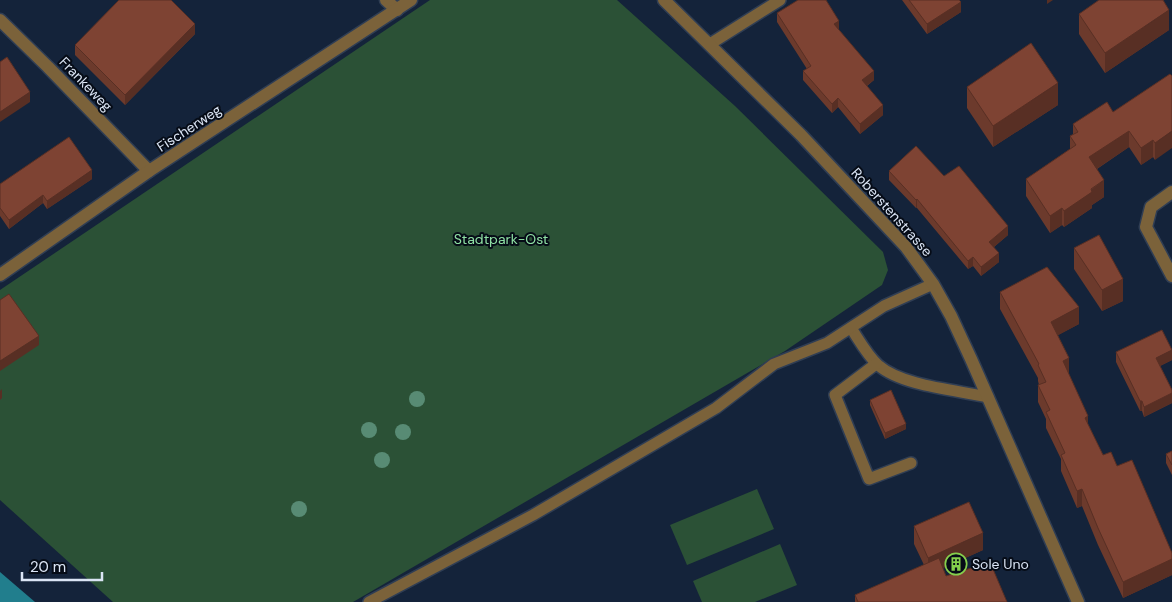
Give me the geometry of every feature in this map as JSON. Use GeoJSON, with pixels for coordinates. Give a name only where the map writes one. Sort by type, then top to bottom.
{"type":"FeatureCollection","features":[{"type":"Feature","properties":{"kind":"street"},"geometry":{"type":"LineString","coordinates":[[386,0],[397,10]]}},
{"type":"Feature","properties":{"kind":"street","name":"Fischerweg"},"geometry":{"type":"LineString","coordinates":[[0,275],[149,171],[411,0]]}},
{"type":"Feature","properties":{"kind":"street","name":"Roberstenstrasse"},"geometry":{"type":"LineString","coordinates":[[664,0],[802,135],[906,246],[933,284],[955,325],[988,397],[1078,602]]}},
{"type":"Feature","properties":{"kind":"street","name":"Frankeweg"},"geometry":{"type":"LineString","coordinates":[[0,20],[48,66],[149,171]]}},
{"type":"Feature","properties":{"kind":"street"},"geometry":{"type":"LineString","coordinates":[[1172,192],[1151,207],[1146,226],[1172,276]]}},
{"type":"Feature","properties":{"kind":"lane"},"geometry":{"type":"LineString","coordinates":[[710,44],[780,0]]}},
{"type":"Feature","properties":{"kind":"lane"},"geometry":{"type":"LineString","coordinates":[[369,602],[382,599],[532,515],[716,408],[774,364],[827,343],[884,306],[933,284]]}},
{"type":"Feature","properties":{"kind":"lane"},"geometry":{"type":"LineString","coordinates":[[851,328],[876,364],[889,373],[904,380],[988,397]]}},
{"type":"Feature","properties":{"kind":"lane"},"geometry":{"type":"LineString","coordinates":[[876,364],[835,395],[869,479],[911,462]]}},
{"type":"Feature","properties":{"kind":"green space","name":"Stadtpark-Ost"},"geometry":{"type":"Polygon","coordinates":[[[430,0],[617,0],[735,106],[883,252],[888,270],[882,285],[785,351],[353,602],[113,602],[0,500],[0,290],[430,0]]]}},
{"type":"Feature","properties":{"kind":"green space"},"geometry":{"type":"Polygon","coordinates":[[[757,489],[774,529],[687,565],[670,525],[757,489]]]}},
{"type":"Feature","properties":{"kind":"green space"},"geometry":{"type":"Polygon","coordinates":[[[780,544],[797,585],[755,602],[702,602],[693,581],[780,544]]]}},
{"type":"Feature","properties":{"kind":"shaded area"},"geometry":{"type":"Polygon","coordinates":[[[0,572],[35,602],[0,602],[0,572]]]}},
{"type":"Feature","properties":{"kind":"building"},"geometry":{"type":"Polygon","coordinates":[[[119,0],[171,0],[195,24],[125,95],[75,45],[119,0]]]}},
{"type":"Feature","properties":{"kind":"building"},"geometry":{"type":"Polygon","coordinates":[[[798,0],[826,0],[839,21],[834,24],[874,71],[862,80],[883,105],[860,124],[838,98],[832,104],[803,71],[811,66],[777,13],[798,0]]]}},
{"type":"Feature","properties":{"kind":"building"},"geometry":{"type":"Polygon","coordinates":[[[909,0],[959,0],[961,2],[927,24],[909,0]]]}},
{"type":"Feature","properties":{"kind":"building"},"geometry":{"type":"Polygon","coordinates":[[[1099,0],[1163,0],[1169,10],[1105,53],[1079,14],[1099,0]]]}},
{"type":"Feature","properties":{"kind":"building"},"geometry":{"type":"Polygon","coordinates":[[[1031,43],[1058,83],[993,126],[967,87],[1031,43]]]}},
{"type":"Feature","properties":{"kind":"building"},"geometry":{"type":"Polygon","coordinates":[[[7,57],[30,92],[0,112],[0,62],[7,57]]]}},
{"type":"Feature","properties":{"kind":"building"},"geometry":{"type":"Polygon","coordinates":[[[1170,74],[1172,76],[1172,131],[1155,143],[1153,140],[1141,148],[1129,131],[1089,157],[1104,180],[1091,189],[1092,192],[1064,211],[1062,208],[1050,216],[1026,179],[1076,145],[1070,136],[1078,132],[1073,124],[1107,102],[1113,112],[1170,74]]]}},
{"type":"Feature","properties":{"kind":"building"},"geometry":{"type":"Polygon","coordinates":[[[69,137],[92,170],[47,201],[43,195],[9,220],[0,208],[0,184],[69,137]]]}},
{"type":"Feature","properties":{"kind":"building"},"geometry":{"type":"Polygon","coordinates":[[[916,146],[944,176],[959,166],[1008,226],[989,242],[999,253],[981,267],[973,257],[968,261],[917,199],[889,171],[916,146]]]}},
{"type":"Feature","properties":{"kind":"building"},"geometry":{"type":"Polygon","coordinates":[[[1099,235],[1123,279],[1102,290],[1074,248],[1099,235]]]}},
{"type":"Feature","properties":{"kind":"building"},"geometry":{"type":"Polygon","coordinates":[[[1047,267],[1079,307],[1051,322],[1069,358],[1063,361],[1088,416],[1085,418],[1103,455],[1111,452],[1117,466],[1132,460],[1172,553],[1172,559],[1123,582],[1082,489],[1077,491],[1061,455],[1065,453],[1046,412],[1050,410],[1038,385],[1046,382],[1039,364],[1000,292],[1047,267]]]}},
{"type":"Feature","properties":{"kind":"building"},"geometry":{"type":"Polygon","coordinates":[[[9,294],[39,336],[0,361],[0,300],[9,294]]]}},
{"type":"Feature","properties":{"kind":"building"},"geometry":{"type":"Polygon","coordinates":[[[1162,330],[1172,350],[1156,358],[1172,393],[1144,407],[1116,352],[1162,330]]]}},
{"type":"Feature","properties":{"kind":"building"},"geometry":{"type":"Polygon","coordinates":[[[891,390],[906,424],[885,433],[870,400],[891,390]]]}},
{"type":"Feature","properties":{"kind":"building"},"geometry":{"type":"Polygon","coordinates":[[[1172,451],[1172,465],[1166,454],[1172,451]]]}},
{"type":"Feature","properties":{"kind":"building"},"geometry":{"type":"Polygon","coordinates":[[[969,502],[983,533],[928,558],[914,526],[969,502]]]}},
{"type":"Feature","properties":{"kind":"building"},"geometry":{"type":"Polygon","coordinates":[[[939,558],[946,576],[990,562],[1007,602],[858,602],[855,595],[939,558]]]}},
{"type":"Feature","properties":{"kind":"place","name":"Sole Uno"},"geometry":{"type":"Point","coordinates":[956,564]}}]}
